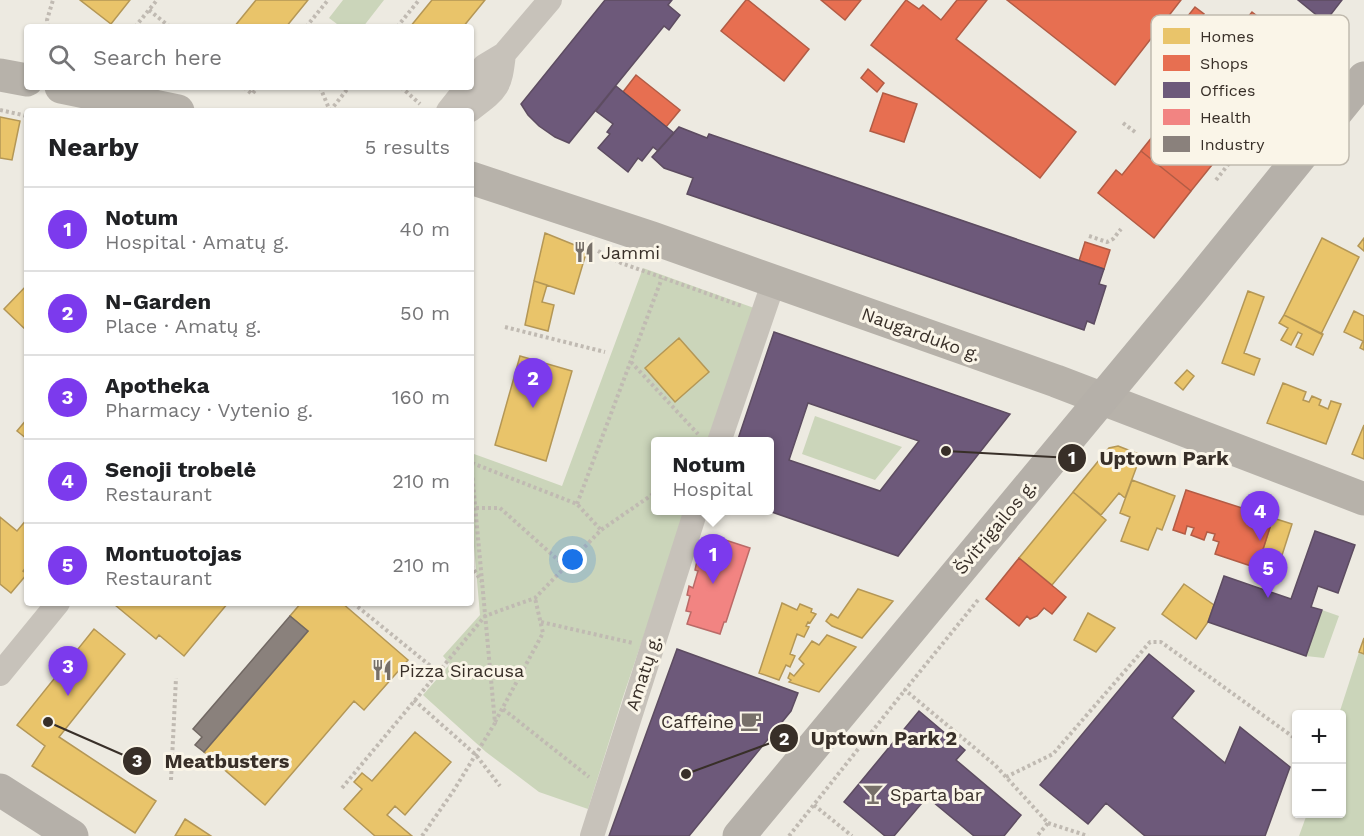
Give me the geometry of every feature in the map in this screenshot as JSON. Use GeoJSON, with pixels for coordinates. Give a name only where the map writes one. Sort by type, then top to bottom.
{"type":"FeatureCollection","features":[{"type":"Feature","properties":{"kind":"main road"},"geometry":{"type":"LineString","coordinates":[[0,75],[24,79]]}},
{"type":"Feature","properties":{"kind":"main road"},"geometry":{"type":"LineString","coordinates":[[76,90],[163,108]]}},
{"type":"Feature","properties":{"kind":"main road","name":"Švitrigailos g."},"geometry":{"type":"LineString","coordinates":[[739,836],[1300,165]]}},
{"type":"Feature","properties":{"kind":"main road","name":"Naugarduko g."},"geometry":{"type":"LineString","coordinates":[[474,180],[774,281],[1103,399],[1364,499]]}},
{"type":"Feature","properties":{"kind":"main road"},"geometry":{"type":"LineString","coordinates":[[0,790],[72,836]]}},
{"type":"Feature","properties":{"kind":"street"},"geometry":{"type":"LineString","coordinates":[[474,78],[484,66],[504,54],[550,0]]}},
{"type":"Feature","properties":{"kind":"street"},"geometry":{"type":"LineString","coordinates":[[473,108],[489,96],[501,81],[504,54]]}},
{"type":"Feature","properties":{"kind":"street"},"geometry":{"type":"LineString","coordinates":[[450,108],[465,90]]}},
{"type":"Feature","properties":{"kind":"street"},"geometry":{"type":"LineString","coordinates":[[710,437],[763,314],[774,281]]}},
{"type":"Feature","properties":{"kind":"street","name":"Amatų g."},"geometry":{"type":"LineString","coordinates":[[592,836],[694,515]]}},
{"type":"Feature","properties":{"kind":"street"},"geometry":{"type":"LineString","coordinates":[[0,674],[56,606]]}},
{"type":"Feature","properties":{"kind":"path"},"geometry":{"type":"LineString","coordinates":[[48,24],[53,0]]}},
{"type":"Feature","properties":{"kind":"path"},"geometry":{"type":"LineString","coordinates":[[137,24],[157,0]]}},
{"type":"Feature","properties":{"kind":"path"},"geometry":{"type":"LineString","coordinates":[[308,24],[328,0]]}},
{"type":"Feature","properties":{"kind":"path"},"geometry":{"type":"LineString","coordinates":[[399,24],[419,0]]}},
{"type":"Feature","properties":{"kind":"path"},"geometry":{"type":"LineString","coordinates":[[149,10],[166,24]]}},
{"type":"Feature","properties":{"kind":"path"},"geometry":{"type":"LineString","coordinates":[[321,90],[329,108]]}},
{"type":"Feature","properties":{"kind":"path"},"geometry":{"type":"LineString","coordinates":[[332,108],[347,90]]}},
{"type":"Feature","properties":{"kind":"path"},"geometry":{"type":"LineString","coordinates":[[404,90],[420,104]]}},
{"type":"Feature","properties":{"kind":"path"},"geometry":{"type":"LineString","coordinates":[[0,110],[24,115]]}},
{"type":"Feature","properties":{"kind":"path"},"geometry":{"type":"LineString","coordinates":[[1123,123],[1135,132]]}},
{"type":"Feature","properties":{"kind":"path"},"geometry":{"type":"LineString","coordinates":[[1216,180],[1228,165]]}},
{"type":"Feature","properties":{"kind":"path"},"geometry":{"type":"LineString","coordinates":[[1089,236],[1107,242],[1113,239],[1121,229]]}},
{"type":"Feature","properties":{"kind":"path"},"geometry":{"type":"LineString","coordinates":[[594,249],[621,263],[763,314]]}},
{"type":"Feature","properties":{"kind":"path"},"geometry":{"type":"LineString","coordinates":[[577,504],[662,278]]}},
{"type":"Feature","properties":{"kind":"path"},"geometry":{"type":"LineString","coordinates":[[505,327],[605,352]]}},
{"type":"Feature","properties":{"kind":"path"},"geometry":{"type":"LineString","coordinates":[[630,362],[709,437]]}},
{"type":"Feature","properties":{"kind":"path"},"geometry":{"type":"LineString","coordinates":[[474,463],[577,504],[601,530]]}},
{"type":"Feature","properties":{"kind":"path"},"geometry":{"type":"LineString","coordinates":[[474,485],[495,723]]}},
{"type":"Feature","properties":{"kind":"path"},"geometry":{"type":"LineString","coordinates":[[342,788],[485,616],[535,598],[601,530],[651,495]]}},
{"type":"Feature","properties":{"kind":"path"},"geometry":{"type":"LineString","coordinates":[[476,508],[500,508],[566,567]]}},
{"type":"Feature","properties":{"kind":"path"},"geometry":{"type":"LineString","coordinates":[[474,570],[483,584]]}},
{"type":"Feature","properties":{"kind":"path"},"geometry":{"type":"LineString","coordinates":[[422,836],[476,755],[543,633],[535,598]]}},
{"type":"Feature","properties":{"kind":"path"},"geometry":{"type":"LineString","coordinates":[[789,836],[978,600]]}},
{"type":"Feature","properties":{"kind":"path"},"geometry":{"type":"LineString","coordinates":[[357,606],[438,672]]}},
{"type":"Feature","properties":{"kind":"path"},"geometry":{"type":"LineString","coordinates":[[541,621],[651,647]]}},
{"type":"Feature","properties":{"kind":"path"},"geometry":{"type":"LineString","coordinates":[[1006,777],[1053,754],[1150,642],[1161,642],[1292,736]]}},
{"type":"Feature","properties":{"kind":"path"},"geometry":{"type":"LineString","coordinates":[[171,780],[176,678]]}},
{"type":"Feature","properties":{"kind":"path"},"geometry":{"type":"LineString","coordinates":[[905,690],[995,765],[1048,823],[1088,836]]}},
{"type":"Feature","properties":{"kind":"path"},"geometry":{"type":"LineString","coordinates":[[414,700],[476,755],[500,786]]}},
{"type":"Feature","properties":{"kind":"path"},"geometry":{"type":"LineString","coordinates":[[502,709],[606,790]]}},
{"type":"Feature","properties":{"kind":"path"},"geometry":{"type":"LineString","coordinates":[[814,805],[852,836]]}},
{"type":"Feature","properties":{"kind":"path"},"geometry":{"type":"LineString","coordinates":[[1038,836],[1048,823]]}},
{"type":"Feature","properties":{"kind":"green space"},"geometry":{"type":"Polygon","coordinates":[[[343,0],[384,0],[365,24],[337,24],[329,18],[343,0]]]}},
{"type":"Feature","properties":{"kind":"green space"},"geometry":{"type":"Polygon","coordinates":[[[643,268],[754,308],[710,437],[651,437],[651,515],[685,515],[588,809],[539,792],[486,752],[423,695],[450,664],[443,656],[480,615],[474,546],[474,454],[562,486],[643,268]]]}},
{"type":"Feature","properties":{"kind":"green space"},"geometry":{"type":"Polygon","coordinates":[[[815,416],[902,447],[875,480],[802,454],[815,416]]]}},
{"type":"Feature","properties":{"kind":"green space"},"geometry":{"type":"Polygon","coordinates":[[[1322,610],[1339,616],[1324,658],[1306,656],[1322,610]]]}},
{"type":"Feature","properties":{"kind":"green space"},"geometry":{"type":"Polygon","coordinates":[[[1359,652],[1364,654],[1364,836],[1299,836],[1306,818],[1346,818],[1346,710],[1340,710],[1359,652]]]}},
{"type":"Feature","properties":{"kind":"building: Homes"},"geometry":{"type":"Polygon","coordinates":[[[80,0],[130,0],[111,24],[80,0]]]}},
{"type":"Feature","properties":{"kind":"building: Homes"},"geometry":{"type":"Polygon","coordinates":[[[256,0],[308,0],[288,24],[236,24],[256,0]]]}},
{"type":"Feature","properties":{"kind":"building: Homes"},"geometry":{"type":"Polygon","coordinates":[[[432,0],[485,0],[465,24],[412,24],[432,0]]]}},
{"type":"Feature","properties":{"kind":"building: Homes"},"geometry":{"type":"Polygon","coordinates":[[[0,117],[20,121],[12,160],[0,158],[0,117]]]}},
{"type":"Feature","properties":{"kind":"building: Homes"},"geometry":{"type":"Polygon","coordinates":[[[545,233],[587,250],[574,294],[534,281],[545,233]]]}},
{"type":"Feature","properties":{"kind":"building: Homes"},"geometry":{"type":"Polygon","coordinates":[[[1322,238],[1359,257],[1321,334],[1284,315],[1322,238]]]}},
{"type":"Feature","properties":{"kind":"building: Homes"},"geometry":{"type":"Polygon","coordinates":[[[1364,238],[1364,251],[1358,246],[1364,238]]]}},
{"type":"Feature","properties":{"kind":"building: Homes"},"geometry":{"type":"Polygon","coordinates":[[[534,281],[547,285],[542,302],[554,305],[548,331],[525,325],[534,281]]]}},
{"type":"Feature","properties":{"kind":"building: Homes"},"geometry":{"type":"Polygon","coordinates":[[[24,288],[24,328],[4,309],[24,288]]]}},
{"type":"Feature","properties":{"kind":"building: Homes"},"geometry":{"type":"Polygon","coordinates":[[[1248,291],[1264,297],[1244,353],[1260,359],[1254,375],[1222,363],[1248,291]]]}},
{"type":"Feature","properties":{"kind":"building: Homes"},"geometry":{"type":"Polygon","coordinates":[[[1354,311],[1364,316],[1364,350],[1360,348],[1363,341],[1344,332],[1354,311]]]}},
{"type":"Feature","properties":{"kind":"building: Homes"},"geometry":{"type":"Polygon","coordinates":[[[1284,315],[1323,334],[1313,355],[1296,347],[1302,334],[1298,332],[1291,345],[1281,340],[1288,328],[1279,323],[1284,315]]]}},
{"type":"Feature","properties":{"kind":"building: Homes"},"geometry":{"type":"Polygon","coordinates":[[[679,338],[709,372],[675,402],[645,368],[679,338]]]}},
{"type":"Feature","properties":{"kind":"building: Homes"},"geometry":{"type":"Polygon","coordinates":[[[520,356],[572,371],[546,461],[495,445],[520,356]]]}},
{"type":"Feature","properties":{"kind":"building: Homes"},"geometry":{"type":"Polygon","coordinates":[[[1187,370],[1194,376],[1183,390],[1175,383],[1187,370]]]}},
{"type":"Feature","properties":{"kind":"building: Homes"},"geometry":{"type":"Polygon","coordinates":[[[1283,383],[1306,392],[1303,400],[1309,402],[1312,396],[1321,400],[1319,405],[1328,409],[1331,401],[1341,404],[1326,444],[1267,423],[1283,383]]]}},
{"type":"Feature","properties":{"kind":"building: Homes"},"geometry":{"type":"Polygon","coordinates":[[[24,423],[24,437],[17,431],[24,423]]]}},
{"type":"Feature","properties":{"kind":"building: Homes"},"geometry":{"type":"Polygon","coordinates":[[[1364,425],[1364,459],[1352,454],[1364,425]]]}},
{"type":"Feature","properties":{"kind":"building: Homes"},"geometry":{"type":"Polygon","coordinates":[[[1118,446],[1141,455],[1125,498],[1119,493],[1101,515],[1073,492],[1109,448],[1118,446]]]}},
{"type":"Feature","properties":{"kind":"building: Homes"},"geometry":{"type":"Polygon","coordinates":[[[1132,480],[1175,496],[1162,530],[1157,528],[1148,550],[1121,541],[1130,517],[1120,513],[1132,480]]]}},
{"type":"Feature","properties":{"kind":"building: Homes"},"geometry":{"type":"Polygon","coordinates":[[[1073,492],[1106,520],[1052,585],[1019,558],[1073,492]]]}},
{"type":"Feature","properties":{"kind":"building: Homes"},"geometry":{"type":"Polygon","coordinates":[[[0,517],[17,531],[24,523],[24,578],[11,593],[0,584],[0,517]]]}},
{"type":"Feature","properties":{"kind":"building: Homes"},"geometry":{"type":"Polygon","coordinates":[[[1273,518],[1292,524],[1276,574],[1257,568],[1273,518]]]}},
{"type":"Feature","properties":{"kind":"building: Homes"},"geometry":{"type":"Polygon","coordinates":[[[1184,584],[1214,605],[1208,622],[1196,639],[1162,614],[1184,584]]]}},
{"type":"Feature","properties":{"kind":"building: Homes"},"geometry":{"type":"Polygon","coordinates":[[[858,589],[893,601],[862,638],[832,626],[826,621],[831,614],[838,618],[858,589]]]}},
{"type":"Feature","properties":{"kind":"building: Homes"},"geometry":{"type":"Polygon","coordinates":[[[782,603],[797,610],[800,604],[812,609],[811,612],[816,614],[810,623],[808,622],[806,626],[809,627],[804,637],[797,634],[790,654],[795,656],[790,667],[786,665],[779,680],[759,673],[782,603]]]}},
{"type":"Feature","properties":{"kind":"building: Homes"},"geometry":{"type":"Polygon","coordinates":[[[116,606],[226,606],[184,656],[159,635],[156,639],[116,606]]]}},
{"type":"Feature","properties":{"kind":"building: Homes"},"geometry":{"type":"Polygon","coordinates":[[[298,606],[345,606],[408,660],[364,710],[354,701],[265,805],[204,752],[308,631],[290,616],[298,606]]]}},
{"type":"Feature","properties":{"kind":"building: Homes"},"geometry":{"type":"Polygon","coordinates":[[[1088,613],[1115,628],[1096,652],[1074,640],[1088,613]]]}},
{"type":"Feature","properties":{"kind":"building: Homes"},"geometry":{"type":"Polygon","coordinates":[[[94,629],[125,654],[59,737],[156,801],[135,833],[32,766],[45,746],[17,725],[94,629]]]}},
{"type":"Feature","properties":{"kind":"building: Homes"},"geometry":{"type":"Polygon","coordinates":[[[827,635],[856,647],[819,692],[789,682],[790,673],[794,676],[804,664],[799,659],[812,641],[819,645],[827,635]]]}},
{"type":"Feature","properties":{"kind":"building: Homes"},"geometry":{"type":"Polygon","coordinates":[[[1364,638],[1364,654],[1359,652],[1364,638]]]}},
{"type":"Feature","properties":{"kind":"building: Homes"},"geometry":{"type":"Polygon","coordinates":[[[415,732],[451,762],[405,815],[395,806],[387,815],[412,836],[375,836],[344,809],[362,789],[354,782],[362,773],[372,781],[415,732]]]}},
{"type":"Feature","properties":{"kind":"building: Homes"},"geometry":{"type":"Polygon","coordinates":[[[185,819],[211,836],[175,836],[185,819]]]}},
{"type":"Feature","properties":{"kind":"building: Shops"},"geometry":{"type":"Polygon","coordinates":[[[746,0],[809,49],[784,81],[721,31],[746,0]]]}},
{"type":"Feature","properties":{"kind":"building: Shops"},"geometry":{"type":"Polygon","coordinates":[[[821,0],[861,0],[845,20],[821,0]]]}},
{"type":"Feature","properties":{"kind":"building: Shops"},"geometry":{"type":"Polygon","coordinates":[[[906,0],[919,9],[923,5],[941,20],[957,0],[987,0],[956,39],[1076,132],[1040,178],[871,45],[906,0]]]}},
{"type":"Feature","properties":{"kind":"building: Shops"},"geometry":{"type":"Polygon","coordinates":[[[1007,0],[1181,0],[1169,15],[1151,15],[1151,39],[1115,85],[1007,0]]]}},
{"type":"Feature","properties":{"kind":"building: Shops"},"geometry":{"type":"Polygon","coordinates":[[[1195,7],[1204,14],[1203,15],[1189,15],[1195,7]]]}},
{"type":"Feature","properties":{"kind":"building: Shops"},"geometry":{"type":"Polygon","coordinates":[[[868,69],[884,83],[877,92],[861,78],[868,69]]]}},
{"type":"Feature","properties":{"kind":"building: Shops"},"geometry":{"type":"Polygon","coordinates":[[[636,75],[680,110],[666,127],[623,92],[636,75]]]}},
{"type":"Feature","properties":{"kind":"building: Shops"},"geometry":{"type":"Polygon","coordinates":[[[883,93],[917,104],[904,142],[870,131],[883,93]]]}},
{"type":"Feature","properties":{"kind":"building: Shops"},"geometry":{"type":"Polygon","coordinates":[[[1151,138],[1151,159],[1141,151],[1151,138]]]}},
{"type":"Feature","properties":{"kind":"building: Shops"},"geometry":{"type":"Polygon","coordinates":[[[1141,151],[1151,159],[1151,165],[1158,165],[1191,191],[1154,238],[1098,193],[1116,170],[1122,175],[1141,151]]]}},
{"type":"Feature","properties":{"kind":"building: Shops"},"geometry":{"type":"Polygon","coordinates":[[[1158,165],[1212,165],[1191,191],[1158,165]]]}},
{"type":"Feature","properties":{"kind":"building: Shops"},"geometry":{"type":"Polygon","coordinates":[[[1085,242],[1110,250],[1104,269],[1079,261],[1085,242]]]}},
{"type":"Feature","properties":{"kind":"building: Shops"},"geometry":{"type":"Polygon","coordinates":[[[1186,490],[1273,518],[1257,568],[1215,554],[1219,542],[1213,540],[1215,534],[1207,532],[1204,540],[1191,535],[1194,528],[1187,526],[1185,534],[1173,530],[1186,490]]]}},
{"type":"Feature","properties":{"kind":"building: Shops"},"geometry":{"type":"Polygon","coordinates":[[[1019,558],[1066,597],[1052,614],[1044,608],[1037,616],[1030,619],[1027,616],[1019,626],[986,599],[1019,558]]]}},
{"type":"Feature","properties":{"kind":"building: Offices"},"geometry":{"type":"Polygon","coordinates":[[[605,0],[672,0],[668,5],[680,15],[669,30],[664,26],[569,143],[539,126],[521,104],[605,0]]]}},
{"type":"Feature","properties":{"kind":"building: Offices"},"geometry":{"type":"Polygon","coordinates":[[[1298,0],[1342,0],[1330,15],[1316,15],[1298,0]]]}},
{"type":"Feature","properties":{"kind":"building: Offices"},"geometry":{"type":"Polygon","coordinates":[[[616,86],[674,133],[658,151],[653,147],[642,161],[638,158],[628,172],[598,148],[610,134],[607,132],[613,124],[596,111],[616,86]]]}},
{"type":"Feature","properties":{"kind":"building: Offices"},"geometry":{"type":"Polygon","coordinates":[[[679,127],[707,138],[709,134],[1104,269],[1099,284],[1106,286],[1094,324],[1087,321],[1084,330],[687,194],[693,178],[664,168],[652,157],[679,127]]]}},
{"type":"Feature","properties":{"kind":"building: Offices"},"geometry":{"type":"Polygon","coordinates":[[[774,332],[1010,414],[898,556],[774,513],[774,437],[739,437],[774,332]],[[808,403],[789,460],[880,491],[919,441],[808,403]]]}},
{"type":"Feature","properties":{"kind":"building: Offices"},"geometry":{"type":"Polygon","coordinates":[[[1315,531],[1355,545],[1338,593],[1318,586],[1311,607],[1322,610],[1306,656],[1208,622],[1224,576],[1291,599],[1315,531]]]}},
{"type":"Feature","properties":{"kind":"building: Offices"},"geometry":{"type":"Polygon","coordinates":[[[677,649],[798,693],[791,711],[689,836],[609,836],[677,649]]]}},
{"type":"Feature","properties":{"kind":"building: Offices"},"geometry":{"type":"Polygon","coordinates":[[[1149,654],[1194,691],[1172,718],[1225,763],[1240,727],[1290,767],[1265,836],[1145,836],[1106,803],[1088,824],[1040,785],[1149,654]]]}},
{"type":"Feature","properties":{"kind":"building: Offices"},"geometry":{"type":"Polygon","coordinates":[[[919,711],[965,750],[956,760],[1021,815],[1004,836],[974,836],[927,797],[894,836],[885,836],[844,802],[919,711]]]}},
{"type":"Feature","properties":{"kind":"building: Health"},"geometry":{"type":"Polygon","coordinates":[[[713,536],[750,548],[720,634],[687,624],[691,612],[686,611],[690,596],[687,595],[689,586],[693,588],[698,571],[695,570],[697,561],[701,562],[706,548],[709,549],[713,536]]]}},
{"type":"Feature","properties":{"kind":"building: Industry"},"geometry":{"type":"Polygon","coordinates":[[[290,616],[308,631],[204,752],[195,745],[202,737],[193,729],[290,616]]]}},
{"type":"Feature","properties":{"kind":"place","name":"Jammi"},"geometry":{"type":"Point","coordinates":[584,252]}},
{"type":"Feature","properties":{"kind":"place","name":"N-Garden"},"geometry":{"type":"Point","coordinates":[533,408]}},
{"type":"Feature","properties":{"kind":"place","name":"Uptown Park"},"geometry":{"type":"Point","coordinates":[946,451]}},
{"type":"Feature","properties":{"kind":"place","name":"Senoji trobelė"},"geometry":{"type":"Point","coordinates":[1260,541]}},
{"type":"Feature","properties":{"kind":"place","name":"Notum"},"geometry":{"type":"Point","coordinates":[713,584]}},
{"type":"Feature","properties":{"kind":"place","name":"Montuotojas"},"geometry":{"type":"Point","coordinates":[1268,598]}},
{"type":"Feature","properties":{"kind":"place","name":"Pizza Siracusa"},"geometry":{"type":"Point","coordinates":[382,670]}},
{"type":"Feature","properties":{"kind":"place","name":"Apotheka"},"geometry":{"type":"Point","coordinates":[68,696]}},
{"type":"Feature","properties":{"kind":"place","name":"Caffeine"},"geometry":{"type":"Point","coordinates":[751,721]}},
{"type":"Feature","properties":{"kind":"place","name":"Meatbusters"},"geometry":{"type":"Point","coordinates":[48,722]}},
{"type":"Feature","properties":{"kind":"place","name":"Uptown Park 2"},"geometry":{"type":"Point","coordinates":[686,774]}},
{"type":"Feature","properties":{"kind":"place","name":"Sparta bar"},"geometry":{"type":"Point","coordinates":[873,794]}}]}
